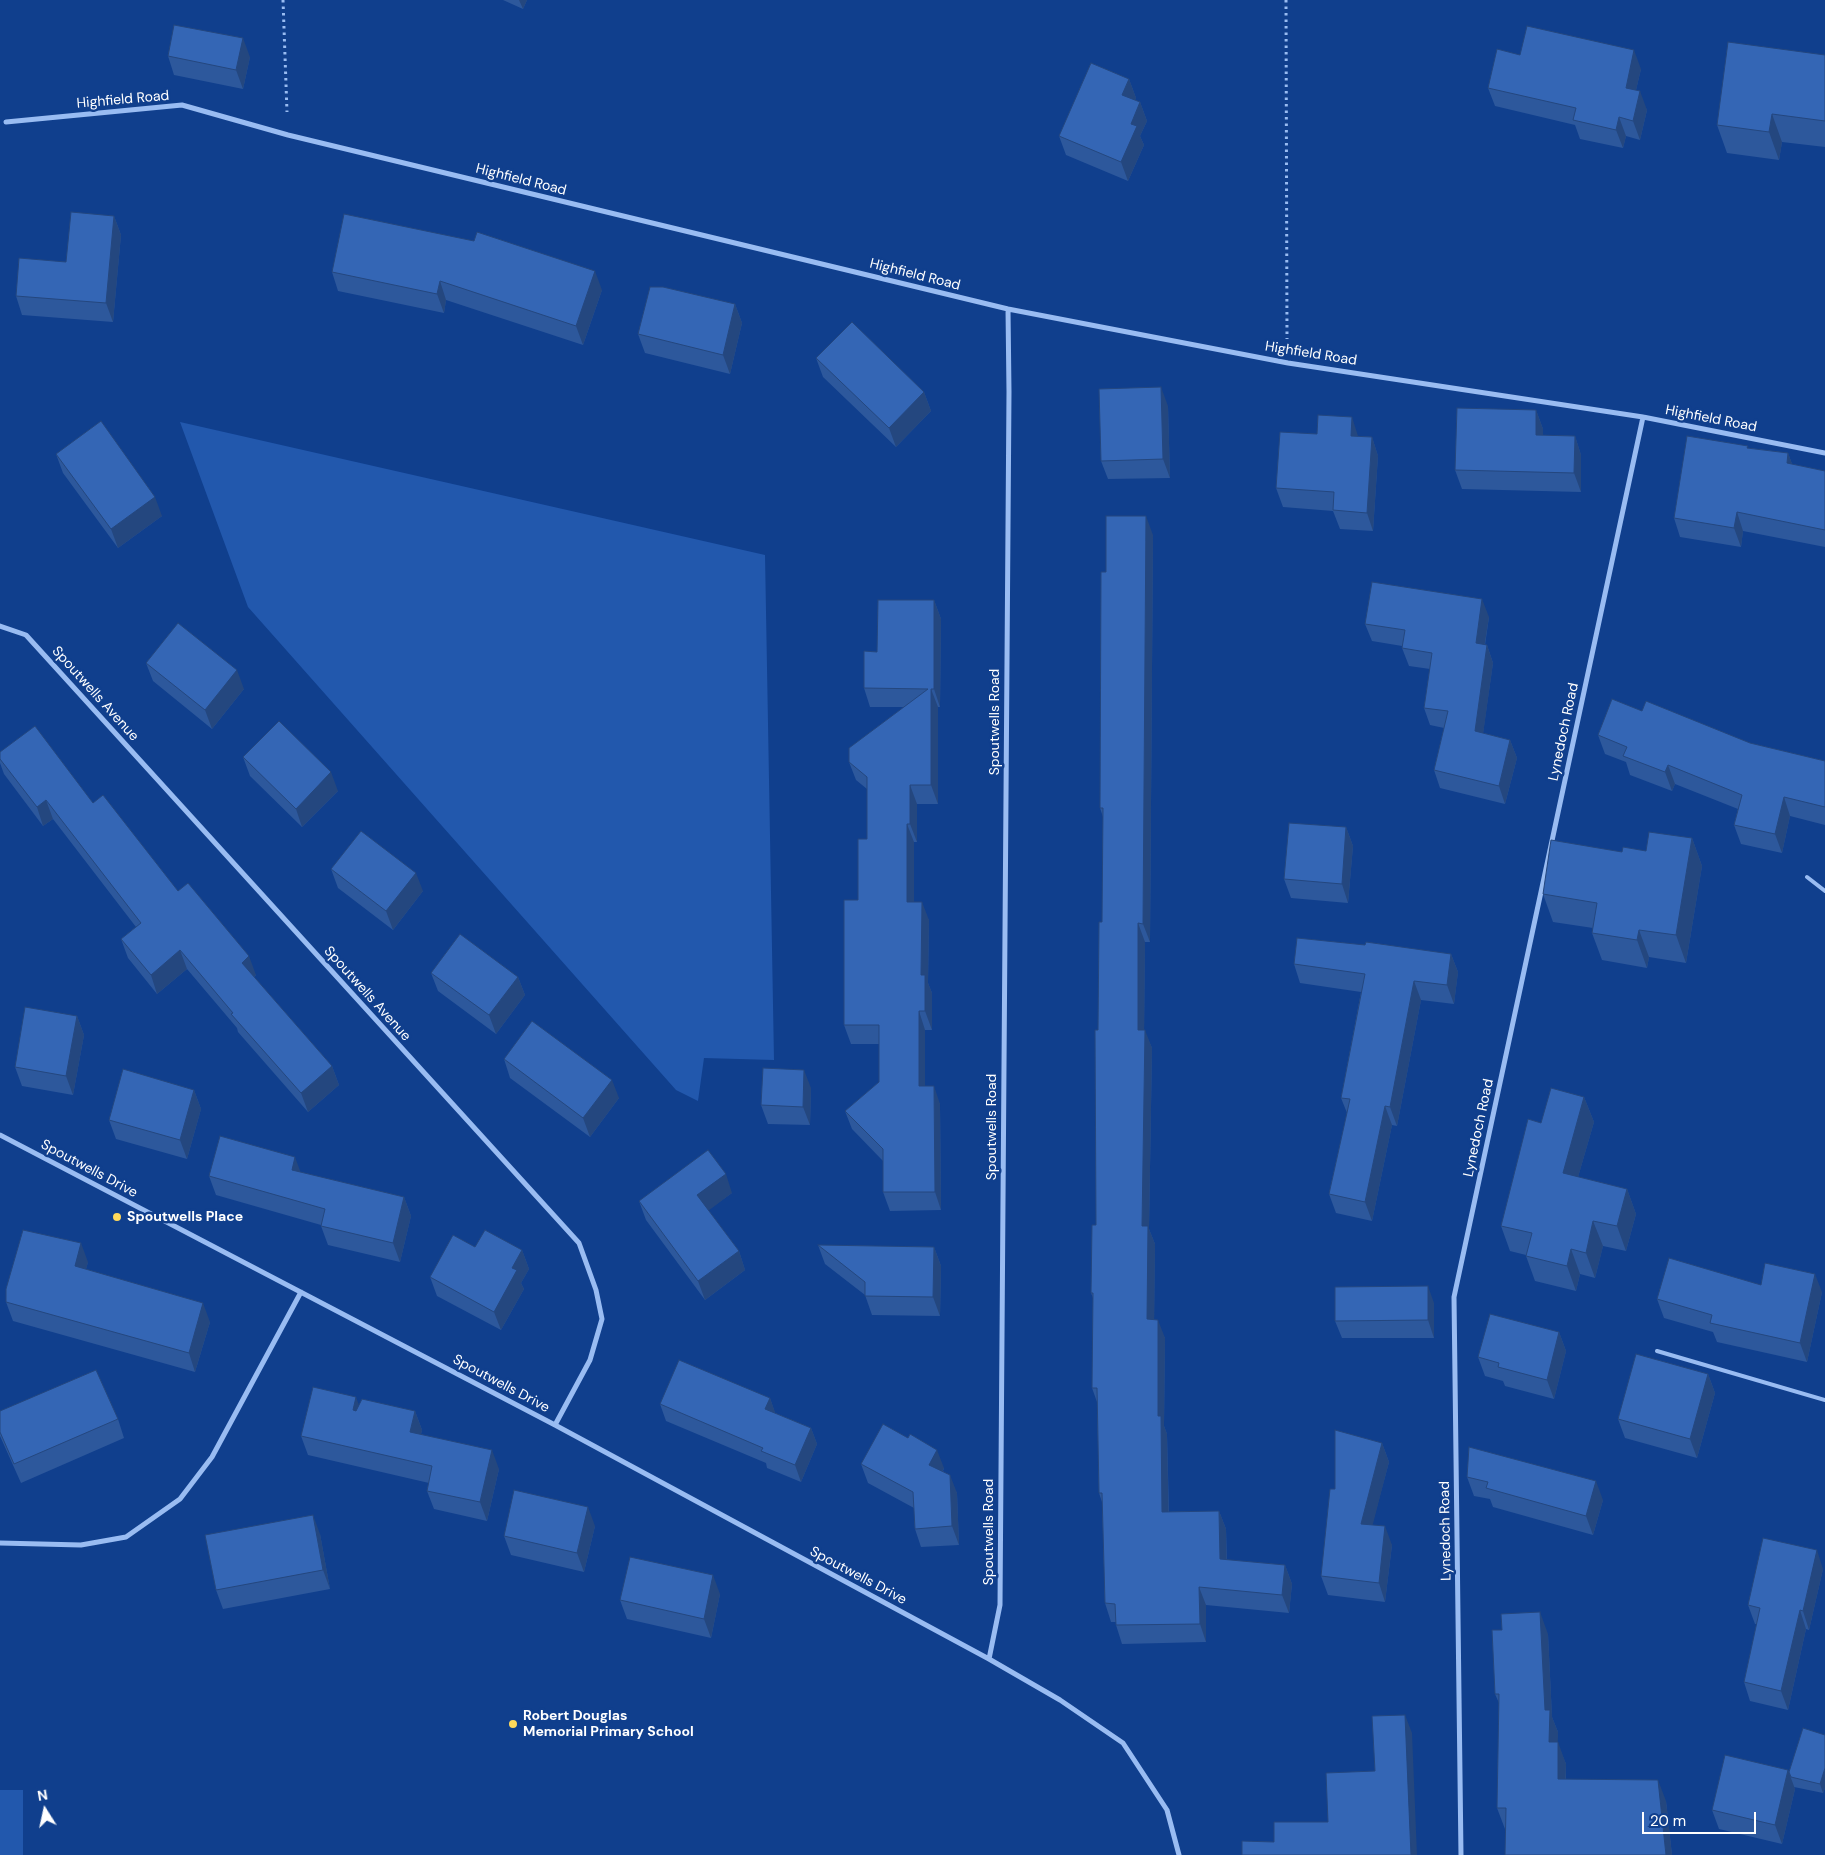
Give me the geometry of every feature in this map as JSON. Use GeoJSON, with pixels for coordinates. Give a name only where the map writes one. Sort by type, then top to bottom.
{"type":"FeatureCollection","features":[{"type":"Feature","properties":{"kind":"street","name":"Highfield Road"},"geometry":{"type":"LineString","coordinates":[[6,122],[182,106],[288,135],[1008,309],[1288,362],[1643,417],[1825,453]]}},
{"type":"Feature","properties":{"kind":"street","name":"Spoutwells Road"},"geometry":{"type":"LineString","coordinates":[[989,1660],[1000,1605],[1009,392],[1008,309]]}},
{"type":"Feature","properties":{"kind":"street","name":"Lynedoch Road"},"geometry":{"type":"LineString","coordinates":[[1461,1855],[1454,1297],[1643,417]]}},
{"type":"Feature","properties":{"kind":"street","name":"Spoutwells Avenue"},"geometry":{"type":"LineString","coordinates":[[0,626],[26,635],[579,1243],[596,1290],[602,1319],[590,1360],[555,1425]]}},
{"type":"Feature","properties":{"kind":"street","name":"Spoutwells Drive"},"geometry":{"type":"LineString","coordinates":[[0,1135],[555,1425],[989,1660]]}},
{"type":"Feature","properties":{"kind":"street"},"geometry":{"type":"LineString","coordinates":[[0,1543],[81,1545],[126,1537],[180,1499],[212,1457],[301,1292]]}},
{"type":"Feature","properties":{"kind":"street"},"geometry":{"type":"LineString","coordinates":[[989,1660],[1060,1700],[1123,1743],[1167,1810],[1179,1855]]}},
{"type":"Feature","properties":{"kind":"lane"},"geometry":{"type":"LineString","coordinates":[[1807,877],[1825,891]]}},
{"type":"Feature","properties":{"kind":"lane"},"geometry":{"type":"LineString","coordinates":[[1657,1351],[1825,1400]]}},
{"type":"Feature","properties":{"kind":"path"},"geometry":{"type":"LineString","coordinates":[[283,0],[288,135]]}},
{"type":"Feature","properties":{"kind":"path"},"geometry":{"type":"LineString","coordinates":[[1286,0],[1288,362]]}},
{"type":"Feature","properties":{"kind":"shaded area"},"geometry":{"type":"Polygon","coordinates":[[[180,422],[765,555],[774,1060],[704,1058],[698,1101],[676,1090],[248,607],[180,422]]]}},
{"type":"Feature","properties":{"kind":"shaded area"},"geometry":{"type":"Polygon","coordinates":[[[0,1790],[23,1790],[23,1855],[0,1855],[0,1790]]]}},
{"type":"Feature","properties":{"kind":"building"},"geometry":{"type":"Polygon","coordinates":[[[174,25],[243,38],[236,70],[168,56],[174,25]]]}},
{"type":"Feature","properties":{"kind":"building"},"geometry":{"type":"Polygon","coordinates":[[[1527,26],[1634,50],[1626,88],[1640,91],[1633,121],[1619,117],[1616,130],[1573,120],[1576,108],[1488,88],[1497,49],[1520,55],[1527,26]]]}},
{"type":"Feature","properties":{"kind":"building"},"geometry":{"type":"Polygon","coordinates":[[[1728,42],[1825,55],[1825,121],[1772,114],[1769,132],[1717,125],[1728,42]]]}},
{"type":"Feature","properties":{"kind":"building"},"geometry":{"type":"Polygon","coordinates":[[[1091,63],[1129,79],[1122,95],[1140,102],[1131,124],[1137,126],[1121,162],[1059,136],[1091,63]]]}},
{"type":"Feature","properties":{"kind":"building"},"geometry":{"type":"Polygon","coordinates":[[[71,212],[114,216],[106,303],[16,296],[19,258],[66,262],[71,212]]]}},
{"type":"Feature","properties":{"kind":"building"},"geometry":{"type":"Polygon","coordinates":[[[344,214],[474,241],[477,232],[595,271],[576,326],[440,281],[437,294],[332,272],[344,214]]]}},
{"type":"Feature","properties":{"kind":"building"},"geometry":{"type":"Polygon","coordinates":[[[650,287],[663,287],[735,304],[723,355],[638,334],[650,287]]]}},
{"type":"Feature","properties":{"kind":"building"},"geometry":{"type":"Polygon","coordinates":[[[852,322],[924,392],[889,428],[816,358],[852,322]]]}},
{"type":"Feature","properties":{"kind":"building"},"geometry":{"type":"Polygon","coordinates":[[[1161,387],[1163,459],[1101,461],[1099,389],[1161,387]]]}},
{"type":"Feature","properties":{"kind":"building"},"geometry":{"type":"Polygon","coordinates":[[[1457,408],[1536,410],[1536,435],[1575,436],[1574,473],[1455,470],[1457,408]]]}},
{"type":"Feature","properties":{"kind":"building"},"geometry":{"type":"Polygon","coordinates":[[[1318,415],[1352,417],[1351,436],[1372,437],[1367,513],[1333,510],[1334,492],[1276,488],[1280,432],[1317,434],[1318,415]]]}},
{"type":"Feature","properties":{"kind":"building"},"geometry":{"type":"Polygon","coordinates":[[[101,421],[155,497],[111,529],[56,454],[101,421]]]}},
{"type":"Feature","properties":{"kind":"building"},"geometry":{"type":"Polygon","coordinates":[[[1687,436],[1748,446],[1747,448],[1788,453],[1787,463],[1825,471],[1825,530],[1737,512],[1734,528],[1674,518],[1687,436]]]}},
{"type":"Feature","properties":{"kind":"building"},"geometry":{"type":"Polygon","coordinates":[[[1106,516],[1146,516],[1143,924],[1138,923],[1138,1030],[1145,1030],[1142,1226],[1148,1226],[1147,1319],[1158,1320],[1158,1416],[1161,1416],[1162,1512],[1219,1511],[1220,1559],[1285,1565],[1282,1595],[1199,1587],[1200,1624],[1116,1625],[1115,1604],[1105,1603],[1102,1493],[1099,1493],[1097,1388],[1092,1388],[1093,1293],[1091,1293],[1092,1225],[1096,1225],[1095,1030],[1098,1030],[1099,922],[1102,922],[1103,808],[1100,808],[1101,572],[1106,572],[1106,516]]]}},
{"type":"Feature","properties":{"kind":"building"},"geometry":{"type":"Polygon","coordinates":[[[1372,582],[1482,599],[1476,643],[1487,645],[1475,731],[1510,740],[1499,786],[1434,770],[1448,711],[1424,708],[1432,653],[1402,648],[1405,630],[1365,624],[1372,582]]]}},
{"type":"Feature","properties":{"kind":"building"},"geometry":{"type":"Polygon","coordinates":[[[878,600],[934,600],[934,689],[931,689],[931,785],[910,785],[910,824],[907,824],[907,902],[922,902],[921,975],[925,975],[925,1011],[919,1011],[919,1086],[934,1086],[935,1192],[883,1192],[883,1149],[845,1111],[879,1082],[879,1025],[844,1025],[844,900],[858,900],[858,839],[867,839],[867,777],[849,762],[849,748],[928,689],[864,688],[864,651],[877,652],[878,600]]]}},
{"type":"Feature","properties":{"kind":"building"},"geometry":{"type":"Polygon","coordinates":[[[178,623],[237,670],[205,710],[146,663],[178,623]]]}},
{"type":"Feature","properties":{"kind":"building"},"geometry":{"type":"Polygon","coordinates":[[[1612,699],[1642,711],[1646,701],[1750,743],[1825,761],[1825,807],[1784,797],[1775,834],[1734,825],[1742,795],[1668,765],[1665,772],[1623,756],[1627,747],[1598,735],[1612,699]]]}},
{"type":"Feature","properties":{"kind":"building"},"geometry":{"type":"Polygon","coordinates":[[[279,721],[331,772],[296,809],[243,757],[279,721]]]}},
{"type":"Feature","properties":{"kind":"building"},"geometry":{"type":"Polygon","coordinates":[[[35,726],[93,803],[103,795],[178,891],[188,883],[249,956],[242,963],[332,1066],[301,1093],[231,1014],[233,1013],[180,950],[151,975],[121,939],[141,923],[46,800],[37,807],[0,759],[0,752],[35,726]]]}},
{"type":"Feature","properties":{"kind":"building"},"geometry":{"type":"Polygon","coordinates":[[[1289,823],[1346,827],[1342,884],[1284,879],[1289,823]]]}},
{"type":"Feature","properties":{"kind":"building"},"geometry":{"type":"Polygon","coordinates":[[[361,831],[416,873],[386,911],[331,869],[361,831]]]}},
{"type":"Feature","properties":{"kind":"building"},"geometry":{"type":"Polygon","coordinates":[[[1649,832],[1692,838],[1676,935],[1639,930],[1637,940],[1592,933],[1597,903],[1543,894],[1551,840],[1622,852],[1623,847],[1646,851],[1649,832]]]}},
{"type":"Feature","properties":{"kind":"building"},"geometry":{"type":"Polygon","coordinates":[[[460,934],[518,977],[489,1015],[431,973],[460,934]]]}},
{"type":"Feature","properties":{"kind":"building"},"geometry":{"type":"Polygon","coordinates":[[[1297,938],[1365,945],[1366,942],[1451,954],[1447,985],[1414,981],[1390,1107],[1385,1106],[1365,1202],[1329,1194],[1350,1099],[1341,1098],[1365,974],[1294,964],[1297,938]]]}},
{"type":"Feature","properties":{"kind":"building"},"geometry":{"type":"Polygon","coordinates":[[[25,1007],[77,1016],[66,1076],[15,1067],[25,1007]]]}},
{"type":"Feature","properties":{"kind":"building"},"geometry":{"type":"Polygon","coordinates":[[[532,1021],[612,1080],[583,1118],[504,1059],[532,1021]]]}},
{"type":"Feature","properties":{"kind":"building"},"geometry":{"type":"Polygon","coordinates":[[[763,1068],[804,1070],[803,1107],[761,1105],[763,1068]]]}},
{"type":"Feature","properties":{"kind":"building"},"geometry":{"type":"Polygon","coordinates":[[[123,1069],[194,1090],[180,1140],[109,1120],[123,1069]]]}},
{"type":"Feature","properties":{"kind":"building"},"geometry":{"type":"Polygon","coordinates":[[[1551,1088],[1584,1097],[1563,1173],[1627,1189],[1617,1226],[1593,1221],[1586,1253],[1571,1249],[1567,1266],[1526,1256],[1532,1233],[1501,1226],[1528,1119],[1541,1123],[1551,1088]]]}},
{"type":"Feature","properties":{"kind":"building"},"geometry":{"type":"Polygon","coordinates":[[[220,1136],[295,1157],[292,1170],[404,1197],[393,1243],[321,1226],[325,1209],[209,1176],[220,1136]]]}},
{"type":"Feature","properties":{"kind":"building"},"geometry":{"type":"Polygon","coordinates":[[[708,1150],[726,1174],[697,1195],[739,1251],[698,1281],[639,1201],[708,1150]]]}},
{"type":"Feature","properties":{"kind":"building"},"geometry":{"type":"Polygon","coordinates":[[[23,1230],[81,1243],[75,1266],[203,1303],[189,1353],[6,1302],[6,1289],[23,1230]]]}},
{"type":"Feature","properties":{"kind":"building"},"geometry":{"type":"Polygon","coordinates":[[[485,1230],[522,1250],[512,1268],[517,1270],[494,1312],[430,1277],[453,1235],[475,1247],[485,1230]]]}},
{"type":"Feature","properties":{"kind":"building"},"geometry":{"type":"Polygon","coordinates":[[[818,1245],[934,1247],[933,1297],[865,1296],[865,1282],[818,1245]]]}},
{"type":"Feature","properties":{"kind":"building"},"geometry":{"type":"Polygon","coordinates":[[[1669,1258],[1761,1285],[1765,1263],[1815,1274],[1800,1343],[1710,1323],[1712,1315],[1657,1299],[1669,1258]]]}},
{"type":"Feature","properties":{"kind":"building"},"geometry":{"type":"Polygon","coordinates":[[[1428,1286],[1428,1320],[1335,1321],[1335,1287],[1428,1286]]]}},
{"type":"Feature","properties":{"kind":"building"},"geometry":{"type":"Polygon","coordinates":[[[1490,1314],[1559,1332],[1547,1380],[1498,1367],[1499,1363],[1478,1357],[1490,1314]]]}},
{"type":"Feature","properties":{"kind":"building"},"geometry":{"type":"Polygon","coordinates":[[[1636,1354],[1708,1374],[1690,1439],[1618,1419],[1636,1354]]]}},
{"type":"Feature","properties":{"kind":"building"},"geometry":{"type":"Polygon","coordinates":[[[679,1360],[770,1398],[765,1409],[811,1428],[795,1465],[761,1451],[763,1448],[660,1404],[679,1360]]]}},
{"type":"Feature","properties":{"kind":"building"},"geometry":{"type":"Polygon","coordinates":[[[96,1370],[118,1419],[14,1464],[0,1432],[0,1411],[96,1370]]]}},
{"type":"Feature","properties":{"kind":"building"},"geometry":{"type":"Polygon","coordinates":[[[313,1387],[356,1397],[353,1410],[356,1411],[362,1399],[415,1411],[410,1432],[492,1450],[480,1502],[427,1491],[432,1466],[301,1436],[313,1387]]]}},
{"type":"Feature","properties":{"kind":"building"},"geometry":{"type":"Polygon","coordinates":[[[883,1424],[908,1438],[910,1434],[937,1450],[929,1465],[950,1475],[952,1526],[915,1529],[913,1492],[861,1464],[883,1424]]]}},
{"type":"Feature","properties":{"kind":"building"},"geometry":{"type":"Polygon","coordinates":[[[1335,1430],[1382,1443],[1361,1524],[1385,1526],[1379,1583],[1321,1576],[1330,1489],[1335,1489],[1335,1430]]]}},
{"type":"Feature","properties":{"kind":"building"},"geometry":{"type":"Polygon","coordinates":[[[1469,1447],[1596,1481],[1586,1516],[1486,1488],[1488,1482],[1467,1477],[1469,1447]]]}},
{"type":"Feature","properties":{"kind":"building"},"geometry":{"type":"Polygon","coordinates":[[[514,1490],[588,1507],[577,1553],[504,1536],[514,1490]]]}},
{"type":"Feature","properties":{"kind":"building"},"geometry":{"type":"Polygon","coordinates":[[[313,1515],[323,1570],[216,1590],[205,1535],[313,1515]]]}},
{"type":"Feature","properties":{"kind":"building"},"geometry":{"type":"Polygon","coordinates":[[[1763,1538],[1817,1550],[1803,1611],[1800,1610],[1781,1691],[1744,1682],[1760,1608],[1748,1605],[1763,1538]]]}},
{"type":"Feature","properties":{"kind":"building"},"geometry":{"type":"Polygon","coordinates":[[[630,1557],[713,1575],[704,1619],[620,1600],[630,1557]]]}},
{"type":"Feature","properties":{"kind":"building"},"geometry":{"type":"Polygon","coordinates":[[[1540,1612],[1545,1710],[1550,1710],[1549,1742],[1558,1742],[1558,1779],[1658,1780],[1666,1855],[1505,1855],[1506,1808],[1497,1808],[1499,1694],[1495,1694],[1492,1630],[1502,1630],[1501,1614],[1540,1612]]]}},
{"type":"Feature","properties":{"kind":"building"},"geometry":{"type":"Polygon","coordinates":[[[1405,1715],[1411,1855],[1242,1855],[1242,1841],[1274,1842],[1274,1822],[1328,1822],[1326,1773],[1375,1771],[1372,1716],[1405,1715]]]}},
{"type":"Feature","properties":{"kind":"building"},"geometry":{"type":"Polygon","coordinates":[[[1803,1728],[1825,1735],[1825,1768],[1820,1784],[1791,1777],[1789,1772],[1803,1728]]]}},
{"type":"Feature","properties":{"kind":"building"},"geometry":{"type":"Polygon","coordinates":[[[1725,1755],[1788,1770],[1775,1825],[1712,1810],[1725,1755]]]}},
{"type":"Feature","properties":{"kind":"place","name":"Spoutwells Place"},"geometry":{"type":"Point","coordinates":[117,1217]}},
{"type":"Feature","properties":{"kind":"place","name":"Robert Douglas Memorial Primary School"},"geometry":{"type":"Point","coordinates":[513,1724]}}]}
